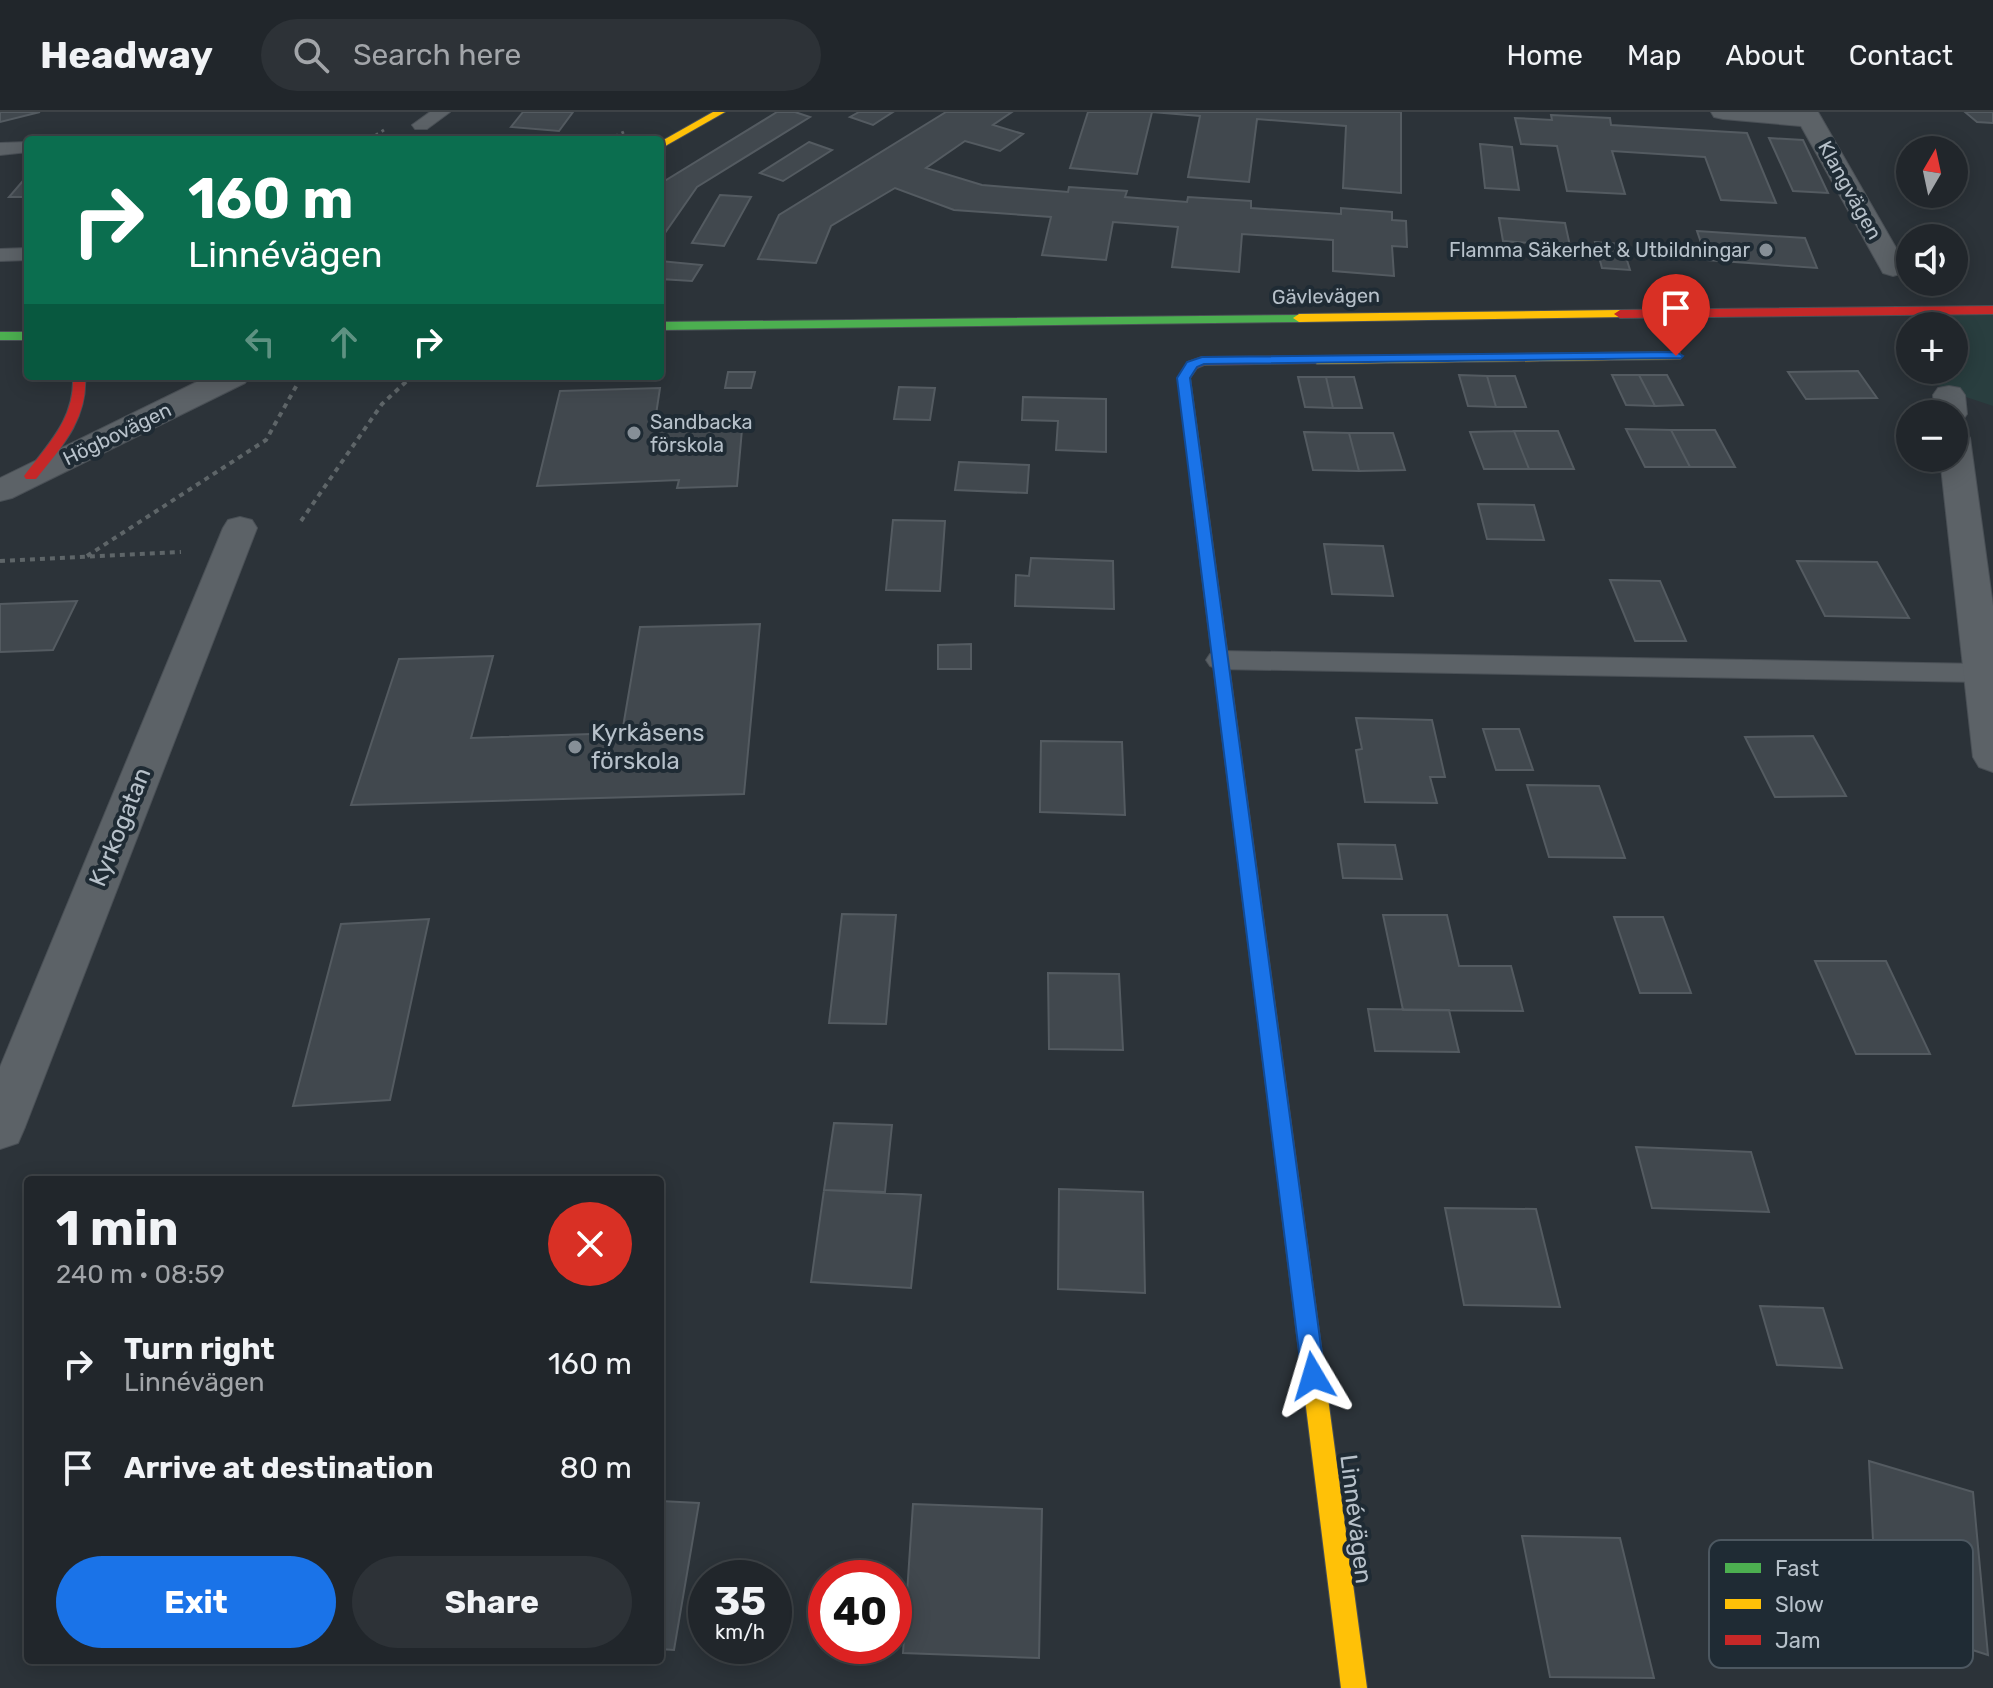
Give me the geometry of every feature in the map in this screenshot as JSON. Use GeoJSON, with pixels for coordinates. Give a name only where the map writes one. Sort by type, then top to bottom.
{"type":"FeatureCollection","features":[{"type":"Feature","properties":{"kind":"main road"},"geometry":{"type":"LineString","coordinates":[[664,144],[720,112]]}},
{"type":"Feature","properties":{"kind":"main road","name":"Gävlevägen"},"geometry":{"type":"LineString","coordinates":[[664,326],[1993,310]]}},
{"type":"Feature","properties":{"kind":"main road"},"geometry":{"type":"LineString","coordinates":[[1,336],[24,336]]}},
{"type":"Feature","properties":{"kind":"main road"},"geometry":{"type":"LineString","coordinates":[[1,336],[24,343]]}},
{"type":"Feature","properties":{"kind":"main road","name":"Linnévägen"},"geometry":{"type":"LineString","coordinates":[[1354,1688],[1184,378],[1192,365],[1202,361],[1676,356]]}},
{"type":"Feature","properties":{"kind":"main road"},"geometry":{"type":"LineString","coordinates":[[31,476],[80,403],[83,387],[80,380]]}},
{"type":"Feature","properties":{"kind":"street"},"geometry":{"type":"LineString","coordinates":[[1723,112],[1808,115]]}},
{"type":"Feature","properties":{"kind":"street","name":"Klangvägen"},"geometry":{"type":"LineString","coordinates":[[1808,115],[1893,267]]}},
{"type":"Feature","properties":{"kind":"street","name":"Högbovägen"},"geometry":{"type":"LineString","coordinates":[[0,491],[226,380]]}},
{"type":"Feature","properties":{"kind":"street"},"geometry":{"type":"LineString","coordinates":[[1958,472],[1993,757]]}},
{"type":"Feature","properties":{"kind":"street","name":"Kyrkogatan"},"geometry":{"type":"LineString","coordinates":[[0,1127],[235,540]]}},
{"type":"Feature","properties":{"kind":"lane"},"geometry":{"type":"LineString","coordinates":[[421,125],[442,112]]}},
{"type":"Feature","properties":{"kind":"lane"},"geometry":{"type":"LineString","coordinates":[[0,150],[3,147],[24,147]]}},
{"type":"Feature","properties":{"kind":"lane"},"geometry":{"type":"LineString","coordinates":[[0,255],[24,254]]}},
{"type":"Feature","properties":{"kind":"lane"},"geometry":{"type":"LineString","coordinates":[[1219,660],[1982,673]]}},
{"type":"Feature","properties":{"kind":"path"},"geometry":{"type":"LineString","coordinates":[[301,521],[382,404],[408,380]]}},
{"type":"Feature","properties":{"kind":"path"},"geometry":{"type":"LineString","coordinates":[[87,556],[266,440],[298,383]]}},
{"type":"Feature","properties":{"kind":"path"},"geometry":{"type":"LineString","coordinates":[[0,561],[185,552],[235,540]]}},
{"type":"Feature","properties":{"kind":"green space"},"geometry":{"type":"Polygon","coordinates":[[[1993,310],[1993,406],[1936,384],[1968,384],[1968,312],[1930,311],[1993,310]]]}},
{"type":"Feature","properties":{"kind":"building"},"geometry":{"type":"Polygon","coordinates":[[[0,112],[40,112],[0,122],[0,112]]]}},
{"type":"Feature","properties":{"kind":"building"},"geometry":{"type":"Polygon","coordinates":[[[523,112],[573,112],[559,131],[511,127],[523,112]]]}},
{"type":"Feature","properties":{"kind":"building"},"geometry":{"type":"Polygon","coordinates":[[[777,112],[795,112],[810,117],[697,187],[664,234],[664,181],[777,112]]]}},
{"type":"Feature","properties":{"kind":"building"},"geometry":{"type":"Polygon","coordinates":[[[859,112],[893,112],[873,125],[850,117],[859,112]]]}},
{"type":"Feature","properties":{"kind":"building"},"geometry":{"type":"Polygon","coordinates":[[[946,112],[1012,112],[993,125],[1023,134],[1000,151],[965,141],[926,168],[982,185],[1068,192],[1069,187],[1127,191],[1125,197],[1187,202],[1188,197],[1251,201],[1251,208],[1341,214],[1341,208],[1392,212],[1392,220],[1406,221],[1407,247],[1392,246],[1394,276],[1333,271],[1333,240],[1242,234],[1239,272],[1172,267],[1178,227],[1113,222],[1106,260],[1042,255],[1051,217],[954,210],[895,188],[831,226],[816,263],[758,259],[779,215],[946,112]]]}},
{"type":"Feature","properties":{"kind":"building"},"geometry":{"type":"Polygon","coordinates":[[[1088,112],[1152,112],[1137,174],[1070,168],[1088,112]]]}},
{"type":"Feature","properties":{"kind":"building"},"geometry":{"type":"Polygon","coordinates":[[[1152,112],[1401,112],[1401,193],[1343,188],[1346,126],[1257,119],[1249,182],[1188,177],[1200,116],[1152,112]]]}},
{"type":"Feature","properties":{"kind":"building"},"geometry":{"type":"Polygon","coordinates":[[[1965,112],[1993,112],[1993,123],[1977,122],[1965,112]]]}},
{"type":"Feature","properties":{"kind":"building"},"geometry":{"type":"Polygon","coordinates":[[[1551,115],[1610,118],[1611,125],[1747,133],[1776,203],[1721,200],[1705,157],[1612,151],[1625,194],[1567,191],[1557,146],[1521,144],[1515,118],[1552,120],[1551,115]]]}},
{"type":"Feature","properties":{"kind":"building"},"geometry":{"type":"Polygon","coordinates":[[[1769,138],[1803,140],[1828,193],[1793,191],[1769,138]]]}},
{"type":"Feature","properties":{"kind":"building"},"geometry":{"type":"Polygon","coordinates":[[[809,142],[832,150],[783,181],[760,173],[809,142]]]}},
{"type":"Feature","properties":{"kind":"building"},"geometry":{"type":"Polygon","coordinates":[[[1480,144],[1512,147],[1519,190],[1485,188],[1480,144]]]}},
{"type":"Feature","properties":{"kind":"building"},"geometry":{"type":"Polygon","coordinates":[[[24,180],[24,197],[9,197],[24,180]]]}},
{"type":"Feature","properties":{"kind":"building"},"geometry":{"type":"Polygon","coordinates":[[[720,195],[751,197],[724,246],[692,243],[720,195]]]}},
{"type":"Feature","properties":{"kind":"building"},"geometry":{"type":"Polygon","coordinates":[[[1499,218],[1565,223],[1570,246],[1503,241],[1499,218]]]}},
{"type":"Feature","properties":{"kind":"building"},"geometry":{"type":"Polygon","coordinates":[[[1697,231],[1805,238],[1817,268],[1707,260],[1697,231]]]}},
{"type":"Feature","properties":{"kind":"building"},"geometry":{"type":"Polygon","coordinates":[[[1595,242],[1622,244],[1630,270],[1602,268],[1595,242]]]}},
{"type":"Feature","properties":{"kind":"building"},"geometry":{"type":"Polygon","coordinates":[[[664,261],[702,265],[692,281],[664,279],[664,261]]]}},
{"type":"Feature","properties":{"kind":"building"},"geometry":{"type":"Polygon","coordinates":[[[1858,371],[1877,398],[1806,399],[1788,372],[1858,371]]]}},
{"type":"Feature","properties":{"kind":"building"},"geometry":{"type":"Polygon","coordinates":[[[728,372],[755,372],[751,388],[725,388],[728,372]]]}},
{"type":"Feature","properties":{"kind":"building"},"geometry":{"type":"Polygon","coordinates":[[[1459,375],[1487,376],[1496,407],[1468,406],[1459,375]]]}},
{"type":"Feature","properties":{"kind":"building"},"geometry":{"type":"Polygon","coordinates":[[[1612,375],[1639,375],[1655,406],[1626,405],[1612,375]]]}},
{"type":"Feature","properties":{"kind":"building"},"geometry":{"type":"Polygon","coordinates":[[[1639,375],[1667,375],[1683,405],[1655,406],[1639,375]]]}},
{"type":"Feature","properties":{"kind":"building"},"geometry":{"type":"Polygon","coordinates":[[[1487,376],[1515,376],[1526,407],[1496,407],[1487,376]]]}},
{"type":"Feature","properties":{"kind":"building"},"geometry":{"type":"Polygon","coordinates":[[[1298,377],[1326,377],[1333,408],[1305,407],[1298,377]]]}},
{"type":"Feature","properties":{"kind":"building"},"geometry":{"type":"Polygon","coordinates":[[[1326,377],[1354,377],[1362,408],[1333,408],[1326,377]]]}},
{"type":"Feature","properties":{"kind":"building"},"geometry":{"type":"Polygon","coordinates":[[[899,387],[935,388],[930,420],[894,419],[899,387]]]}},
{"type":"Feature","properties":{"kind":"building","name":"Sandbacka förskola"},"geometry":{"type":"Polygon","coordinates":[[[660,388],[655,421],[743,418],[737,486],[677,488],[679,480],[537,486],[560,391],[660,388]]]}},
{"type":"Feature","properties":{"kind":"building"},"geometry":{"type":"Polygon","coordinates":[[[1023,397],[1106,399],[1106,452],[1056,450],[1058,421],[1022,420],[1023,397]]]}},
{"type":"Feature","properties":{"kind":"building"},"geometry":{"type":"Polygon","coordinates":[[[1626,429],[1671,430],[1690,467],[1645,467],[1626,429]]]}},
{"type":"Feature","properties":{"kind":"building"},"geometry":{"type":"Polygon","coordinates":[[[1671,430],[1715,430],[1735,467],[1690,467],[1671,430]]]}},
{"type":"Feature","properties":{"kind":"building"},"geometry":{"type":"Polygon","coordinates":[[[1514,431],[1529,469],[1484,469],[1470,432],[1514,431]]]}},
{"type":"Feature","properties":{"kind":"building"},"geometry":{"type":"Polygon","coordinates":[[[1514,431],[1558,431],[1574,469],[1529,469],[1514,431]]]}},
{"type":"Feature","properties":{"kind":"building"},"geometry":{"type":"Polygon","coordinates":[[[1304,432],[1349,433],[1359,471],[1313,470],[1304,432]]]}},
{"type":"Feature","properties":{"kind":"building"},"geometry":{"type":"Polygon","coordinates":[[[1349,433],[1393,433],[1405,470],[1359,471],[1349,433]]]}},
{"type":"Feature","properties":{"kind":"building"},"geometry":{"type":"Polygon","coordinates":[[[959,462],[1029,465],[1027,493],[955,490],[959,462]]]}},
{"type":"Feature","properties":{"kind":"building"},"geometry":{"type":"Polygon","coordinates":[[[1478,504],[1534,505],[1544,540],[1487,539],[1478,504]]]}},
{"type":"Feature","properties":{"kind":"building"},"geometry":{"type":"Polygon","coordinates":[[[893,520],[945,521],[940,591],[886,590],[893,520]]]}},
{"type":"Feature","properties":{"kind":"building"},"geometry":{"type":"Polygon","coordinates":[[[1324,544],[1383,546],[1393,596],[1332,594],[1324,544]]]}},
{"type":"Feature","properties":{"kind":"building"},"geometry":{"type":"Polygon","coordinates":[[[1031,558],[1113,561],[1114,609],[1015,606],[1016,575],[1029,576],[1031,558]]]}},
{"type":"Feature","properties":{"kind":"building"},"geometry":{"type":"Polygon","coordinates":[[[1797,561],[1877,562],[1909,618],[1825,616],[1797,561]]]}},
{"type":"Feature","properties":{"kind":"building"},"geometry":{"type":"Polygon","coordinates":[[[1610,580],[1660,581],[1686,641],[1635,641],[1610,580]]]}},
{"type":"Feature","properties":{"kind":"building"},"geometry":{"type":"Polygon","coordinates":[[[77,601],[53,650],[0,652],[0,604],[77,601]]]}},
{"type":"Feature","properties":{"kind":"building","name":"Kyrkåsens förskola"},"geometry":{"type":"Polygon","coordinates":[[[760,624],[744,794],[351,805],[399,659],[493,656],[471,738],[622,733],[640,627],[760,624]]]}},
{"type":"Feature","properties":{"kind":"building"},"geometry":{"type":"Polygon","coordinates":[[[971,644],[971,669],[938,669],[938,645],[971,644]]]}},
{"type":"Feature","properties":{"kind":"building"},"geometry":{"type":"Polygon","coordinates":[[[1356,718],[1432,720],[1445,777],[1430,777],[1437,803],[1365,802],[1356,750],[1362,749],[1356,718]]]}},
{"type":"Feature","properties":{"kind":"building"},"geometry":{"type":"Polygon","coordinates":[[[1483,729],[1519,729],[1533,770],[1496,770],[1483,729]]]}},
{"type":"Feature","properties":{"kind":"building"},"geometry":{"type":"Polygon","coordinates":[[[1813,736],[1846,796],[1775,797],[1745,737],[1813,736]]]}},
{"type":"Feature","properties":{"kind":"building"},"geometry":{"type":"Polygon","coordinates":[[[1041,741],[1122,742],[1125,815],[1040,812],[1041,741]]]}},
{"type":"Feature","properties":{"kind":"building"},"geometry":{"type":"Polygon","coordinates":[[[1527,785],[1599,786],[1625,858],[1549,857],[1527,785]]]}},
{"type":"Feature","properties":{"kind":"building"},"geometry":{"type":"Polygon","coordinates":[[[1338,844],[1395,845],[1402,879],[1343,878],[1338,844]]]}},
{"type":"Feature","properties":{"kind":"building"},"geometry":{"type":"Polygon","coordinates":[[[842,914],[896,915],[886,1024],[829,1023],[842,914]]]}},
{"type":"Feature","properties":{"kind":"building"},"geometry":{"type":"Polygon","coordinates":[[[1383,915],[1447,915],[1459,966],[1511,966],[1523,1011],[1403,1010],[1383,915]]]}},
{"type":"Feature","properties":{"kind":"building"},"geometry":{"type":"Polygon","coordinates":[[[1614,917],[1663,917],[1691,993],[1640,993],[1614,917]]]}},
{"type":"Feature","properties":{"kind":"building"},"geometry":{"type":"Polygon","coordinates":[[[429,919],[390,1100],[293,1106],[341,924],[429,919]]]}},
{"type":"Feature","properties":{"kind":"building"},"geometry":{"type":"Polygon","coordinates":[[[1815,961],[1886,961],[1930,1054],[1856,1054],[1815,961]]]}},
{"type":"Feature","properties":{"kind":"building"},"geometry":{"type":"Polygon","coordinates":[[[1048,973],[1119,974],[1123,1050],[1049,1049],[1048,973]]]}},
{"type":"Feature","properties":{"kind":"building"},"geometry":{"type":"Polygon","coordinates":[[[1368,1009],[1449,1010],[1459,1052],[1375,1051],[1368,1009]]]}},
{"type":"Feature","properties":{"kind":"building"},"geometry":{"type":"Polygon","coordinates":[[[834,1123],[892,1125],[885,1192],[824,1190],[834,1123]]]}},
{"type":"Feature","properties":{"kind":"building"},"geometry":{"type":"Polygon","coordinates":[[[1636,1147],[1751,1152],[1769,1212],[1652,1208],[1636,1147]]]}},
{"type":"Feature","properties":{"kind":"building"},"geometry":{"type":"Polygon","coordinates":[[[1059,1189],[1143,1192],[1145,1293],[1058,1289],[1059,1189]]]}},
{"type":"Feature","properties":{"kind":"building"},"geometry":{"type":"Polygon","coordinates":[[[824,1190],[921,1195],[911,1288],[811,1282],[824,1190]]]}},
{"type":"Feature","properties":{"kind":"building"},"geometry":{"type":"Polygon","coordinates":[[[1445,1208],[1536,1209],[1560,1307],[1464,1305],[1445,1208]]]}},
{"type":"Feature","properties":{"kind":"building"},"geometry":{"type":"Polygon","coordinates":[[[1760,1306],[1823,1308],[1842,1368],[1777,1365],[1760,1306]]]}},
{"type":"Feature","properties":{"kind":"building"},"geometry":{"type":"Polygon","coordinates":[[[1869,1461],[1973,1492],[1988,1655],[1973,1650],[1973,1540],[1873,1540],[1869,1461]]]}},
{"type":"Feature","properties":{"kind":"building"},"geometry":{"type":"Polygon","coordinates":[[[664,1501],[699,1503],[674,1650],[664,1649],[664,1501]]]}},
{"type":"Feature","properties":{"kind":"building"},"geometry":{"type":"Polygon","coordinates":[[[913,1504],[1042,1509],[1039,1658],[912,1653],[912,1560],[909,1560],[913,1504]]]}},
{"type":"Feature","properties":{"kind":"building"},"geometry":{"type":"Polygon","coordinates":[[[1522,1536],[1620,1538],[1654,1678],[1550,1677],[1522,1536]]]}},
{"type":"Feature","properties":{"kind":"traffic: fast"},"geometry":{"type":"LineString","coordinates":[[664,326],[1299,318]]}},
{"type":"Feature","properties":{"kind":"traffic: fast"},"geometry":{"type":"LineString","coordinates":[[0,336],[24,336]]}},
{"type":"Feature","properties":{"kind":"traffic: fast"},"geometry":{"type":"LineString","coordinates":[[1197,480],[1276,1086]]}},
{"type":"Feature","properties":{"kind":"traffic: slow"},"geometry":{"type":"LineString","coordinates":[[664,144],[720,112]]}},
{"type":"Feature","properties":{"kind":"traffic: slow"},"geometry":{"type":"LineString","coordinates":[[1299,318],[1620,314]]}},
{"type":"Feature","properties":{"kind":"traffic: slow"},"geometry":{"type":"LineString","coordinates":[[1317,360],[1676,356]]}},
{"type":"Feature","properties":{"kind":"traffic: slow"},"geometry":{"type":"LineString","coordinates":[[1276,1086],[1354,1688]]}},
{"type":"Feature","properties":{"kind":"traffic: jam"},"geometry":{"type":"LineString","coordinates":[[1620,314],[1993,310]]}},
{"type":"Feature","properties":{"kind":"traffic: jam"},"geometry":{"type":"LineString","coordinates":[[1197,480],[1184,378],[1192,365],[1202,361],[1317,360]]}},
{"type":"Feature","properties":{"kind":"traffic: jam"},"geometry":{"type":"LineString","coordinates":[[31,476],[73,418],[78,404],[79,380]]}},
{"type":"Feature","properties":{"kind":"place","name":"Flamma Säkerhet & Utbildningar"},"geometry":{"type":"Point","coordinates":[1766,250]}},
{"type":"Feature","properties":{"kind":"place","name":"Sandbacka förskola"},"geometry":{"type":"Point","coordinates":[634,433]}},
{"type":"Feature","properties":{"kind":"place","name":"Kyrkåsens förskola"},"geometry":{"type":"Point","coordinates":[575,747]}},
{"type":"Feature","properties":{"kind":"route"},"geometry":{"type":"LineString","coordinates":[[1313,1376],[1184,378],[1192,365],[1202,361],[1676,356]]}}]}
